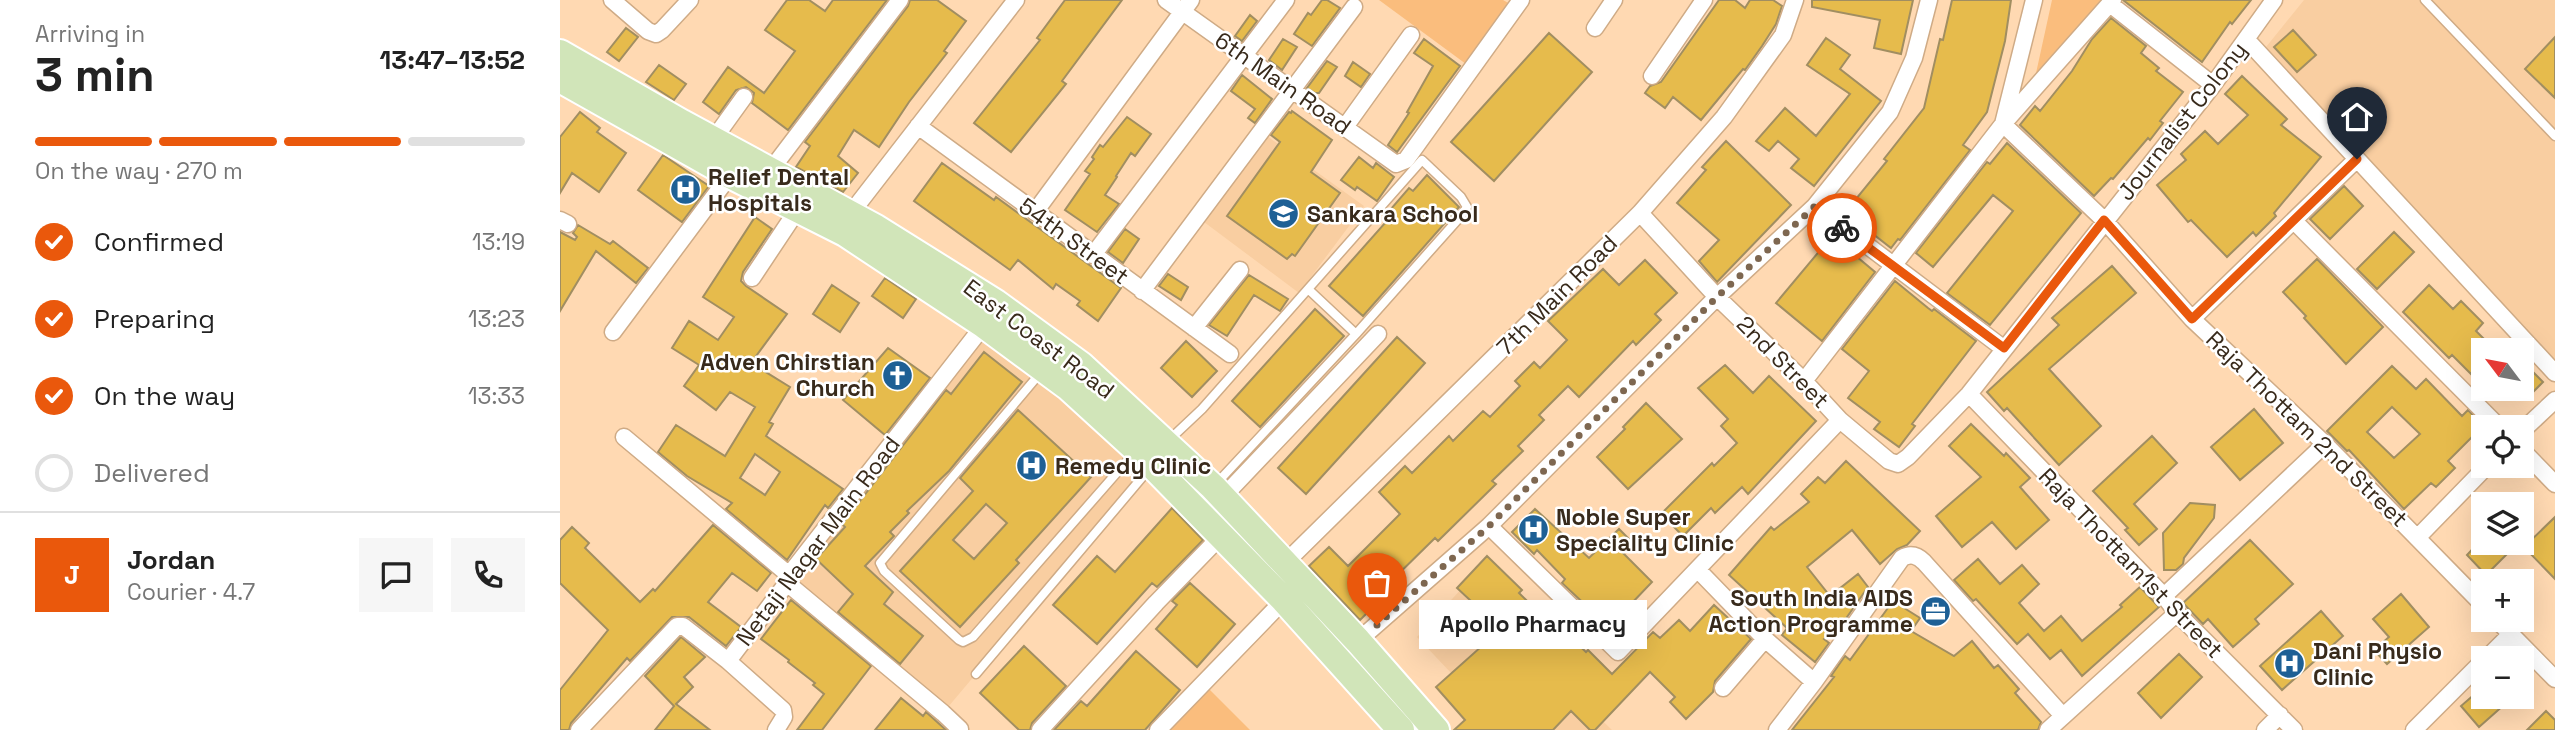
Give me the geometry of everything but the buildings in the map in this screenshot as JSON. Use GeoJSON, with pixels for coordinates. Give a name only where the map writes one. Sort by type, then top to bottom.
{"type":"FeatureCollection","features":[{"type":"Feature","properties":{"kind":"main road","name":"East Coast Road"},"geometry":{"type":"LineString","coordinates":[[560,53],[770,171],[848,223],[1068,387],[1222,536],[1337,657],[1401,730]]}},
{"type":"Feature","properties":{"kind":"main road","name":"East Coast Road"},"geometry":{"type":"LineString","coordinates":[[560,79],[730,175],[798,209],[848,223],[996,303],[1018,318],[1094,376],[1218,492],[1358,641],[1436,730]]}},
{"type":"Feature","properties":{"kind":"street"},"geometry":{"type":"LineString","coordinates":[[612,0],[648,31],[656,34],[690,0]]}},
{"type":"Feature","properties":{"kind":"street"},"geometry":{"type":"LineString","coordinates":[[770,171],[900,0]]}},
{"type":"Feature","properties":{"kind":"street"},"geometry":{"type":"LineString","coordinates":[[848,223],[918,126],[1016,0]]}},
{"type":"Feature","properties":{"kind":"street","name":"6th Main Road"},"geometry":{"type":"LineString","coordinates":[[1166,0],[1187,6],[1245,55],[1396,164],[1406,160],[1521,0]]}},
{"type":"Feature","properties":{"kind":"street"},"geometry":{"type":"LineString","coordinates":[[1093,255],[1286,0]]}},
{"type":"Feature","properties":{"kind":"street"},"geometry":{"type":"LineString","coordinates":[[1595,28],[1615,0]]}},
{"type":"Feature","properties":{"kind":"street"},"geometry":{"type":"LineString","coordinates":[[1652,76],[1704,0]]}},
{"type":"Feature","properties":{"kind":"street","name":"7th Main Road"},"geometry":{"type":"LineString","coordinates":[[1285,563],[1640,213],[1724,117],[1783,35],[1795,0]]}},
{"type":"Feature","properties":{"kind":"street"},"geometry":{"type":"LineString","coordinates":[[1337,657],[1489,526],[1717,297],[1815,206],[1890,112],[1914,58],[1929,0]]}},
{"type":"Feature","properties":{"kind":"street"},"geometry":{"type":"LineString","coordinates":[[2003,124],[2034,0]]}},
{"type":"Feature","properties":{"kind":"street","name":"Journalist Colony"},"geometry":{"type":"LineString","coordinates":[[1898,464],[1969,394],[2213,85],[2274,0]]}},
{"type":"Feature","properties":{"kind":"street"},"geometry":{"type":"LineString","coordinates":[[1804,381],[2003,124],[2111,2],[2213,85]]}},
{"type":"Feature","properties":{"kind":"street"},"geometry":{"type":"LineString","coordinates":[[1035,212],[1187,6]]}},
{"type":"Feature","properties":{"kind":"street"},"geometry":{"type":"LineString","coordinates":[[1142,291],[1354,7]]}},
{"type":"Feature","properties":{"kind":"street"},"geometry":{"type":"LineString","coordinates":[[1345,127],[1411,34]]}},
{"type":"Feature","properties":{"kind":"street"},"geometry":{"type":"LineString","coordinates":[[2246,38],[2555,373]]}},
{"type":"Feature","properties":{"kind":"street"},"geometry":{"type":"LineString","coordinates":[[713,140],[744,97]]}},
{"type":"Feature","properties":{"kind":"street","name":"Raja Thottam 2nd Street"},"geometry":{"type":"LineString","coordinates":[[2003,124],[2104,220],[2192,319],[2325,444],[2471,592]]}},
{"type":"Feature","properties":{"kind":"street","name":"54th Street"},"geometry":{"type":"LineString","coordinates":[[918,126],[1230,354]]}},
{"type":"Feature","properties":{"kind":"street"},"geometry":{"type":"LineString","coordinates":[[2192,319],[2357,159]]}},
{"type":"Feature","properties":{"kind":"street"},"geometry":{"type":"LineString","coordinates":[[612,332],[730,175]]}},
{"type":"Feature","properties":{"kind":"street"},"geometry":{"type":"LineString","coordinates":[[1815,206],[1892,267],[2004,348]]}},
{"type":"Feature","properties":{"kind":"street"},"geometry":{"type":"LineString","coordinates":[[752,278],[798,209]]}},
{"type":"Feature","properties":{"kind":"street","name":"2nd Street"},"geometry":{"type":"LineString","coordinates":[[1640,213],[1717,297],[1804,381],[1840,420],[1889,461],[1898,464]]}},
{"type":"Feature","properties":{"kind":"street"},"geometry":{"type":"LineString","coordinates":[[2294,220],[2487,415]]}},
{"type":"Feature","properties":{"kind":"street"},"geometry":{"type":"LineString","coordinates":[[1194,328],[1240,270]]}},
{"type":"Feature","properties":{"kind":"street","name":"Netaji Nagar Main Road"},"geometry":{"type":"LineString","coordinates":[[579,730],[677,626],[683,626],[728,661],[984,325]]}},
{"type":"Feature","properties":{"kind":"street"},"geometry":{"type":"LineString","coordinates":[[1218,492],[1378,334]]}},
{"type":"Feature","properties":{"kind":"street","name":"Raja Thottam1st Street"},"geometry":{"type":"LineString","coordinates":[[1969,394],[2164,596],[2177,613],[2294,730]]}},
{"type":"Feature","properties":{"kind":"street"},"geometry":{"type":"LineString","coordinates":[[2534,420],[2555,400]]}},
{"type":"Feature","properties":{"kind":"street","name":"2nd Street"},"geometry":{"type":"LineString","coordinates":[[1489,526],[1618,652],[1840,420]]}},
{"type":"Feature","properties":{"kind":"street"},"geometry":{"type":"LineString","coordinates":[[624,437],[960,729]]}},
{"type":"Feature","properties":{"kind":"street"},"geometry":{"type":"LineString","coordinates":[[2164,596],[2325,444]]}},
{"type":"Feature","properties":{"kind":"street"},"geometry":{"type":"LineString","coordinates":[[2534,462],[2555,484]]}},
{"type":"Feature","properties":{"kind":"street"},"geometry":{"type":"LineString","coordinates":[[2418,537],[2475,478]]}},
{"type":"Feature","properties":{"kind":"street"},"geometry":{"type":"LineString","coordinates":[[1040,730],[1156,603],[1222,536]]}},
{"type":"Feature","properties":{"kind":"street"},"geometry":{"type":"LineString","coordinates":[[1777,730],[1902,558],[1914,555],[1924,562],[2063,716]]}},
{"type":"Feature","properties":{"kind":"street"},"geometry":{"type":"LineString","coordinates":[[1698,570],[1765,639],[1814,682]]}},
{"type":"Feature","properties":{"kind":"street"},"geometry":{"type":"LineString","coordinates":[[1158,730],[1284,600]]}},
{"type":"Feature","properties":{"kind":"street"},"geometry":{"type":"LineString","coordinates":[[2048,730],[2177,613]]}},
{"type":"Feature","properties":{"kind":"street"},"geometry":{"type":"LineString","coordinates":[[2499,646],[2511,634],[2555,679]]}},
{"type":"Feature","properties":{"kind":"street"},"geometry":{"type":"LineString","coordinates":[[1723,688],[1765,639]]}},
{"type":"Feature","properties":{"kind":"street"},"geometry":{"type":"LineString","coordinates":[[728,661],[783,710],[784,717],[776,730]]}},
{"type":"Feature","properties":{"kind":"street"},"geometry":{"type":"LineString","coordinates":[[2414,730],[2471,674]]}},
{"type":"Feature","properties":{"kind":"street"},"geometry":{"type":"LineString","coordinates":[[2265,730],[2280,715]]}},
{"type":"Feature","properties":{"kind":"lane"},"geometry":{"type":"LineString","coordinates":[[2425,0],[2555,136]]}},
{"type":"Feature","properties":{"kind":"lane"},"geometry":{"type":"LineString","coordinates":[[1166,443],[1202,409],[1422,160],[1461,197],[1466,207],[1461,216],[1218,492]]}},
{"type":"Feature","properties":{"kind":"lane"},"geometry":{"type":"LineString","coordinates":[[1308,289],[1356,334]]}},
{"type":"Feature","properties":{"kind":"lane"},"geometry":{"type":"LineString","coordinates":[[1044,369],[880,563],[884,571],[958,640],[963,642],[973,637],[1144,458]]}},
{"type":"Feature","properties":{"kind":"lane"},"geometry":{"type":"LineString","coordinates":[[976,674],[1144,458]]}},
{"type":"Feature","properties":{"kind":"shaded area"},"geometry":{"type":"Polygon","coordinates":[[[1379,0],[1503,0],[1510,4],[1466,64],[1379,0]]]}},
{"type":"Feature","properties":{"kind":"shaded area"},"geometry":{"type":"Polygon","coordinates":[[[2052,0],[2105,0],[2033,87],[2052,0]]]}},
{"type":"Feature","properties":{"kind":"shaded area"},"geometry":{"type":"Polygon","coordinates":[[[2304,0],[2555,0],[2555,359],[2262,52],[2304,0]]]}},
{"type":"Feature","properties":{"kind":"shaded area","name":"Sankara School"},"geometry":{"type":"Polygon","coordinates":[[[1267,136],[1364,206],[1299,293],[1204,222],[1267,136]]]}},
{"type":"Feature","properties":{"kind":"shaded area"},"geometry":{"type":"Polygon","coordinates":[[[984,325],[1151,466],[943,713],[791,583],[984,325]]]}},
{"type":"Feature","properties":{"kind":"shaded area"},"geometry":{"type":"Polygon","coordinates":[[[1464,586],[1612,730],[1505,730],[1417,637],[1464,586]]]}},
{"type":"Feature","properties":{"kind":"shaded area"},"geometry":{"type":"Polygon","coordinates":[[[1205,685],[1250,730],[1163,730],[1205,685]]]}},
{"type":"Feature","properties":{"kind":"way so far"},"geometry":{"type":"LineString","coordinates":[[1377,625],[1489,526],[1717,297],[1815,206],[1842,228]]}},
{"type":"Feature","properties":{"kind":"place","name":"Relief Dental Hospitals"},"geometry":{"type":"Point","coordinates":[685,190]}},
{"type":"Feature","properties":{"kind":"place","name":"Sankara School"},"geometry":{"type":"Point","coordinates":[1284,214]}},
{"type":"Feature","properties":{"kind":"place","name":"Adven Chirstian Church"},"geometry":{"type":"Point","coordinates":[898,375]}},
{"type":"Feature","properties":{"kind":"place","name":"Remedy Clinic"},"geometry":{"type":"Point","coordinates":[1032,466]}},
{"type":"Feature","properties":{"kind":"place","name":"Noble Super Speciality Clinic"},"geometry":{"type":"Point","coordinates":[1533,530]}},
{"type":"Feature","properties":{"kind":"place","name":"South India AIDS Action Programme"},"geometry":{"type":"Point","coordinates":[1936,611]}},
{"type":"Feature","properties":{"kind":"place","name":"Apollo Pharmacy"},"geometry":{"type":"Point","coordinates":[1377,625]}},
{"type":"Feature","properties":{"kind":"place","name":"Dani Physio Clinic"},"geometry":{"type":"Point","coordinates":[2290,664]}},
{"type":"Feature","properties":{"kind":"route"},"geometry":{"type":"LineString","coordinates":[[1842,228],[2004,348],[2104,220],[2192,319],[2357,159]]}}]}
